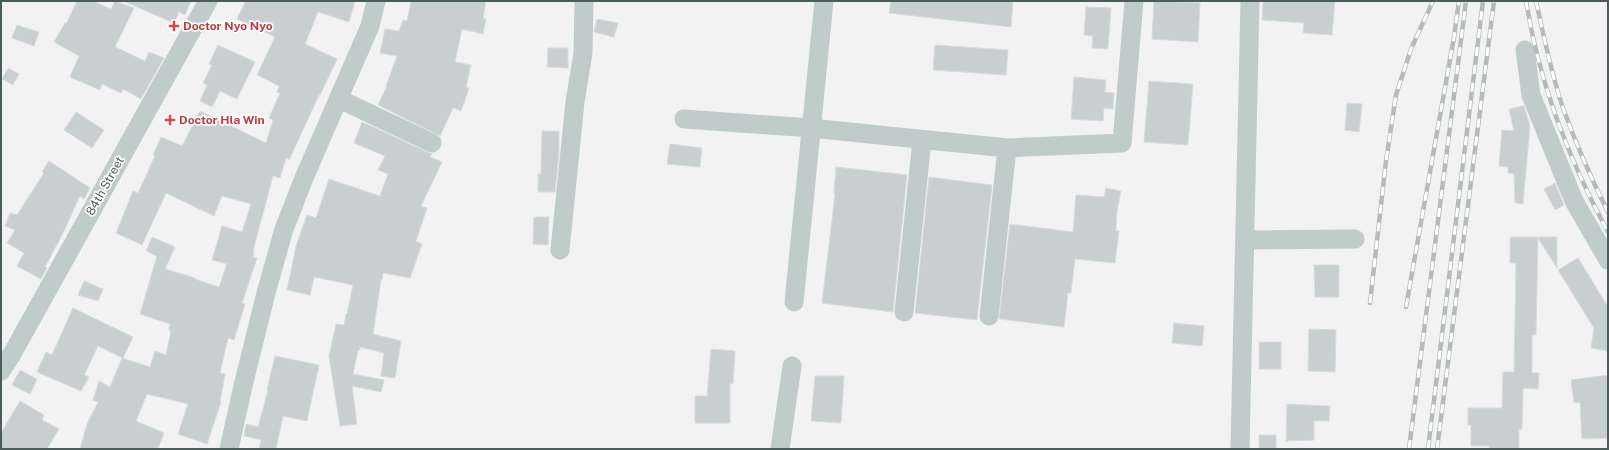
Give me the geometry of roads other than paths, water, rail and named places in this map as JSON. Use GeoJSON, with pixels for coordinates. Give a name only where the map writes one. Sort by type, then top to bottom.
{"type":"FeatureCollection","features":[{"type":"Feature","properties":{"kind":"street","name":"84th Street"},"geometry":{"type":"LineString","coordinates":[[1,371],[12,354],[208,1]]}},
{"type":"Feature","properties":{"kind":"street"},"geometry":{"type":"LineString","coordinates":[[229,449],[246,370],[284,229],[304,178],[370,26],[376,1]]}},
{"type":"Feature","properties":{"kind":"street"},"geometry":{"type":"LineString","coordinates":[[560,250],[575,102],[583,53],[584,1]]}},
{"type":"Feature","properties":{"kind":"street"},"geometry":{"type":"LineString","coordinates":[[794,302],[824,1]]}},
{"type":"Feature","properties":{"kind":"street"},"geometry":{"type":"LineString","coordinates":[[684,120],[811,128],[1007,148],[1122,143],[1134,1]]}},
{"type":"Feature","properties":{"kind":"street"},"geometry":{"type":"LineString","coordinates":[[1240,449],[1246,240],[1250,1]]}},
{"type":"Feature","properties":{"kind":"street"},"geometry":{"type":"LineString","coordinates":[[1525,50],[1531,95],[1574,201],[1608,260]]}},
{"type":"Feature","properties":{"kind":"street"},"geometry":{"type":"LineString","coordinates":[[339,99],[432,143]]}},
{"type":"Feature","properties":{"kind":"street"},"geometry":{"type":"LineString","coordinates":[[904,312],[922,140]]}},
{"type":"Feature","properties":{"kind":"street"},"geometry":{"type":"LineString","coordinates":[[989,316],[1007,148]]}},
{"type":"Feature","properties":{"kind":"street"},"geometry":{"type":"LineString","coordinates":[[1246,240],[1355,239]]}},
{"type":"Feature","properties":{"kind":"street"},"geometry":{"type":"LineString","coordinates":[[780,449],[792,366]]}},
{"type":"Feature","properties":{"kind":"railway"},"geometry":{"type":"LineString","coordinates":[[1370,303],[1386,161],[1396,95],[1411,49],[1433,1]]}},
{"type":"Feature","properties":{"kind":"railway"},"geometry":{"type":"LineString","coordinates":[[1406,307],[1454,37],[1459,1]]}},
{"type":"Feature","properties":{"kind":"railway"},"geometry":{"type":"LineString","coordinates":[[1409,449],[1466,1]]}},
{"type":"Feature","properties":{"kind":"railway"},"geometry":{"type":"LineString","coordinates":[[1428,449],[1483,1]]}},
{"type":"Feature","properties":{"kind":"railway"},"geometry":{"type":"LineString","coordinates":[[1437,449],[1494,1]]}},
{"type":"Feature","properties":{"kind":"railway"},"geometry":{"type":"LineString","coordinates":[[1526,1],[1539,61],[1557,120],[1568,149],[1608,232]]}},
{"type":"Feature","properties":{"kind":"railway"},"geometry":{"type":"LineString","coordinates":[[1536,1],[1551,68],[1563,108],[1584,161],[1608,212]]}},
{"type":"Feature","properties":{"kind":"place","name":"Doctor Nyo Nyo"},"geometry":{"type":"Point","coordinates":[174,26]}},
{"type":"Feature","properties":{"kind":"place","name":"Doctor Hla Win"},"geometry":{"type":"Point","coordinates":[170,120]}}]}
